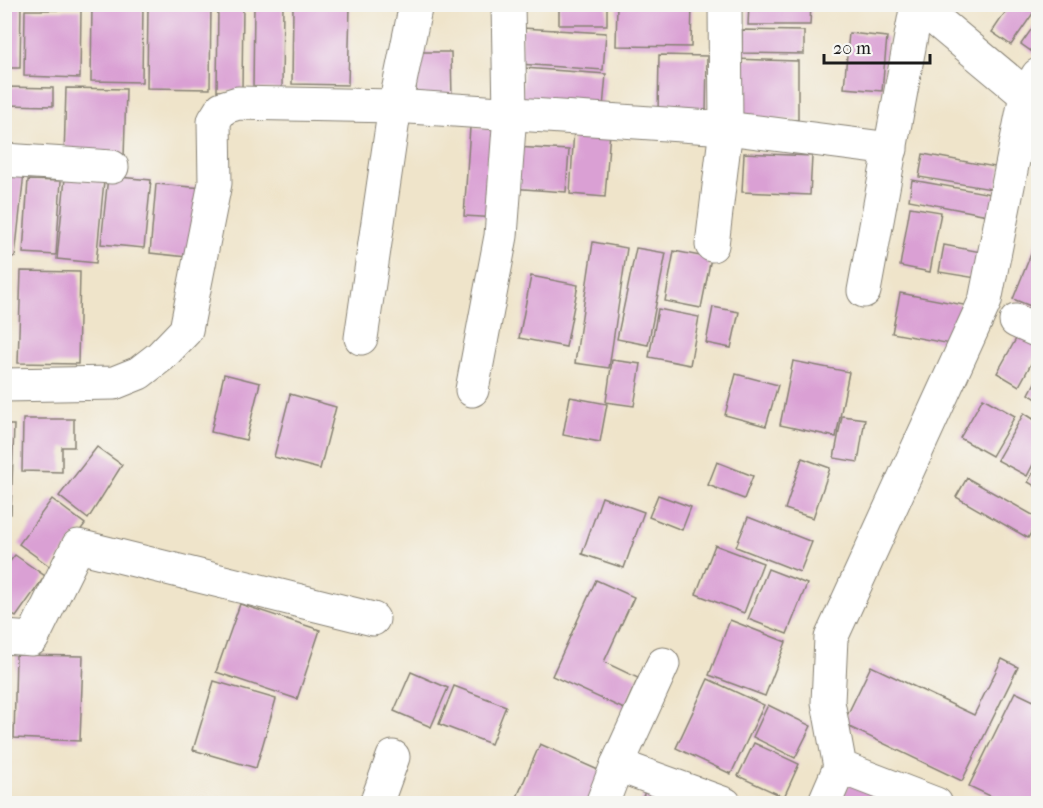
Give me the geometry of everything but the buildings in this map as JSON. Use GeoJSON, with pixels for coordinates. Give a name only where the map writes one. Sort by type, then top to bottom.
{"type":"FeatureCollection","features":[{"type":"Feature","properties":{"kind":"street"},"geometry":{"type":"LineString","coordinates":[[361,338],[395,106],[416,4]]}},
{"type":"Feature","properties":{"kind":"street"},"geometry":{"type":"LineString","coordinates":[[472,390],[501,236],[510,114],[508,4]]}},
{"type":"Feature","properties":{"kind":"street"},"geometry":{"type":"LineString","coordinates":[[712,245],[726,128],[725,4]]}},
{"type":"Feature","properties":{"kind":"street"},"geometry":{"type":"LineString","coordinates":[[824,804],[840,767],[828,702],[831,638],[985,301],[1034,91],[917,4],[864,291]]}},
{"type":"Feature","properties":{"kind":"street"},"geometry":{"type":"LineString","coordinates":[[4,385],[114,383],[139,373],[161,356],[186,330],[215,183],[214,121],[222,108],[238,103],[395,106],[726,128],[891,149]]}},
{"type":"Feature","properties":{"kind":"street"},"geometry":{"type":"LineString","coordinates":[[4,160],[112,167]]}},
{"type":"Feature","properties":{"kind":"street"},"geometry":{"type":"LineString","coordinates":[[4,637],[32,639],[78,546],[373,619]]}},
{"type":"Feature","properties":{"kind":"street"},"geometry":{"type":"LineString","coordinates":[[602,804],[617,765],[663,664]]}},
{"type":"Feature","properties":{"kind":"street"},"geometry":{"type":"LineString","coordinates":[[376,804],[393,757]]}},
{"type":"Feature","properties":{"kind":"street"},"geometry":{"type":"LineString","coordinates":[[617,765],[725,804]]}},
{"type":"Feature","properties":{"kind":"street"},"geometry":{"type":"LineString","coordinates":[[840,767],[936,804]]}}]}
